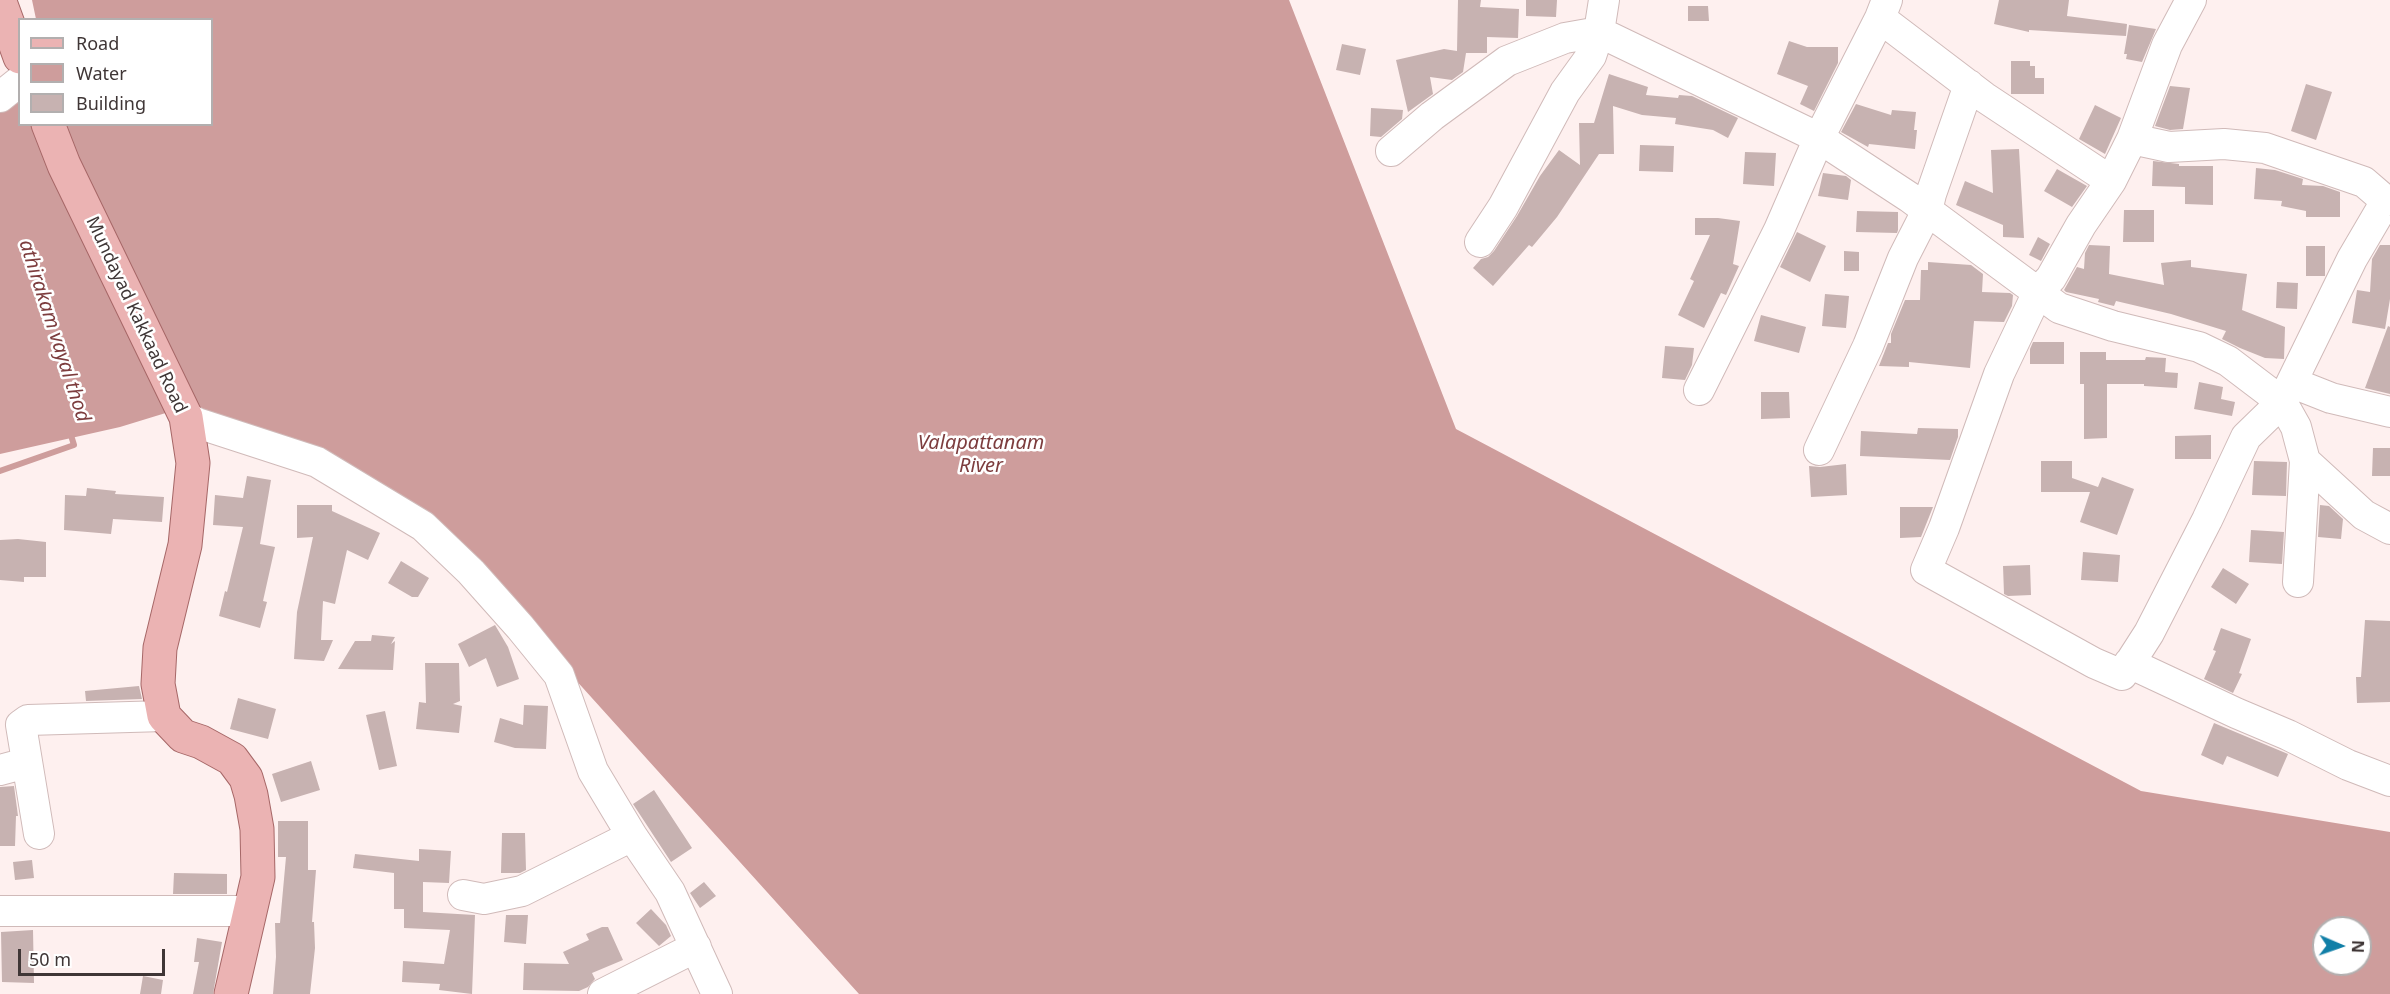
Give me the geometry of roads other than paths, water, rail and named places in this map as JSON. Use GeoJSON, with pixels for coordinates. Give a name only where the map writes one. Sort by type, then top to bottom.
{"type":"FeatureCollection","features":[{"type":"Feature","properties":{"kind":"main road"},"geometry":{"type":"LineString","coordinates":[[0,2],[17,52]]}},
{"type":"Feature","properties":{"kind":"main road","name":"Mundayad Kakkaad Road"},"geometry":{"type":"LineString","coordinates":[[49,126],[64,165],[186,417],[193,463],[185,545],[160,648],[158,684],[164,716]]}},
{"type":"Feature","properties":{"kind":"main road"},"geometry":{"type":"LineString","coordinates":[[164,716],[183,736],[201,742],[232,759],[246,778],[257,829],[258,877],[231,994]]}},
{"type":"Feature","properties":{"kind":"street"},"geometry":{"type":"LineString","coordinates":[[1480,242],[1516,184],[1565,92],[1592,56],[1599,32],[1604,0]]}},
{"type":"Feature","properties":{"kind":"street"},"geometry":{"type":"LineString","coordinates":[[2132,139],[2169,147],[2224,144],[2265,148],[2364,182],[2386,207],[2352,259],[2288,393],[2246,437],[2207,520],[2149,633],[2121,675],[2094,663],[1926,570],[1944,528],[1998,374],[2038,292],[2051,278],[2081,225],[2111,181],[2132,139],[2167,45],[2190,0]]}},
{"type":"Feature","properties":{"kind":"street"},"geometry":{"type":"LineString","coordinates":[[1699,390],[1779,230],[1819,138],[1883,9],[1969,85],[2111,181]]}},
{"type":"Feature","properties":{"kind":"street"},"geometry":{"type":"LineString","coordinates":[[1391,151],[1432,116],[1507,61],[1565,39],[1599,32],[1819,138],[1927,211],[2059,308],[2113,326],[2199,347],[2288,393],[2331,398],[2390,412]]}},
{"type":"Feature","properties":{"kind":"street"},"geometry":{"type":"LineString","coordinates":[[0,97],[18,83]]}},
{"type":"Feature","properties":{"kind":"street"},"geometry":{"type":"LineString","coordinates":[[1819,450],[1868,346],[1903,258],[1927,211],[1969,85]]}},
{"type":"Feature","properties":{"kind":"street"},"geometry":{"type":"LineString","coordinates":[[2288,393],[2305,461],[2298,582]]}},
{"type":"Feature","properties":{"kind":"street"},"geometry":{"type":"LineString","coordinates":[[186,417],[196,423],[317,462],[423,526],[471,572],[559,675],[593,771],[632,836],[670,892],[717,994]]}},
{"type":"Feature","properties":{"kind":"street"},"geometry":{"type":"LineString","coordinates":[[2305,461],[2364,514],[2390,529]]}},
{"type":"Feature","properties":{"kind":"street"},"geometry":{"type":"LineString","coordinates":[[2129,663],[2288,735],[2348,765],[2390,781]]}},
{"type":"Feature","properties":{"kind":"street"},"geometry":{"type":"LineString","coordinates":[[39,834],[13,767],[21,725],[28,720],[164,716]]}},
{"type":"Feature","properties":{"kind":"street"},"geometry":{"type":"LineString","coordinates":[[463,895],[483,899],[522,891],[632,836]]}},
{"type":"Feature","properties":{"kind":"street"},"geometry":{"type":"LineString","coordinates":[[0,911],[251,911]]}},
{"type":"Feature","properties":{"kind":"street"},"geometry":{"type":"LineString","coordinates":[[603,994],[696,947]]}},
{"type":"Feature","properties":{"kind":"water","name":"Valapattanam River"},"geometry":{"type":"Polygon","coordinates":[[[32,0],[1289,0],[1456,429],[2141,791],[2390,832],[2390,994],[859,994],[435,524],[182,408],[120,427],[0,454],[0,85],[18,67],[18,126],[213,126],[213,18],[36,18],[32,0]]]}},
{"type":"Feature","properties":{"kind":"waterway","name":"athirakam vayal thod"},"geometry":{"type":"LineString","coordinates":[[0,471],[74,445],[70,432]]}}]}
